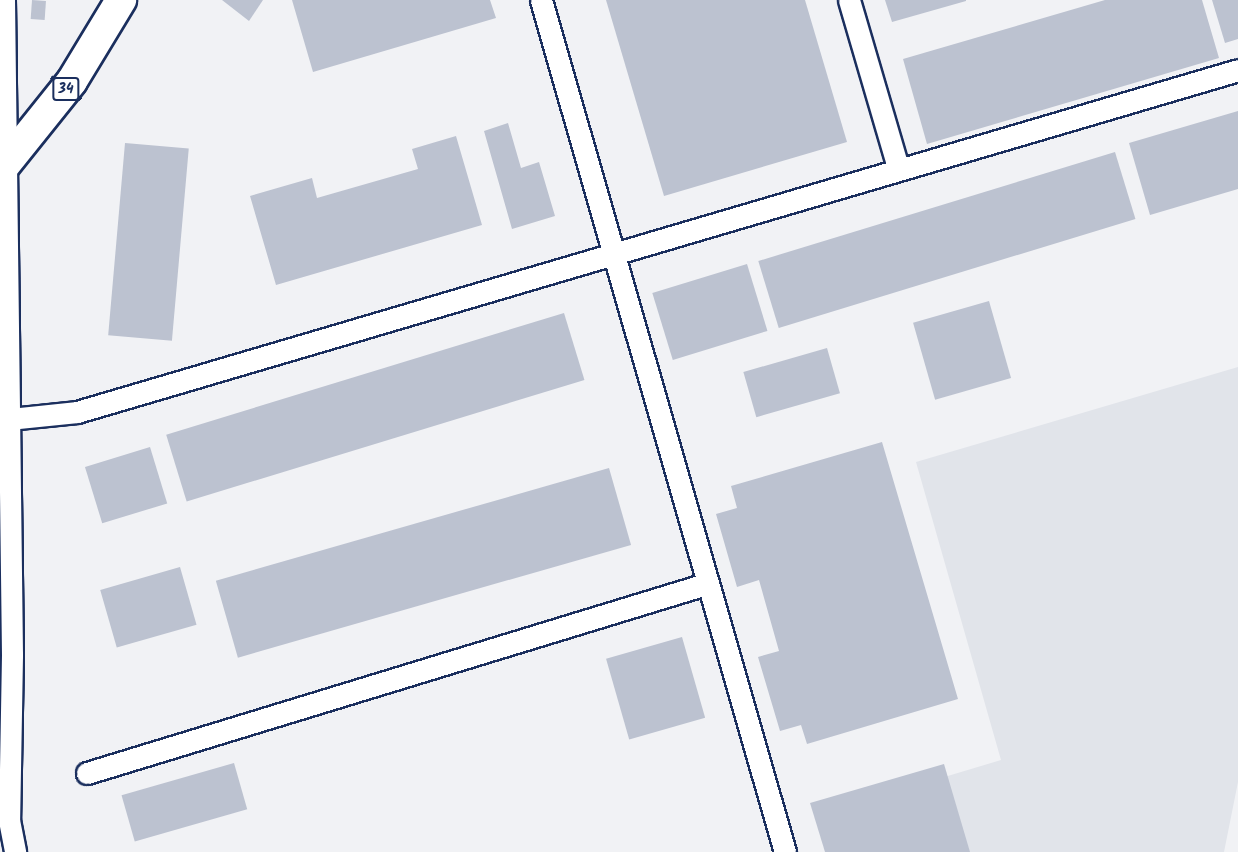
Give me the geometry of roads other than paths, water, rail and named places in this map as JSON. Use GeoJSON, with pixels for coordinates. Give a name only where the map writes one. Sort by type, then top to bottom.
{"type":"FeatureCollection","features":[{"type":"Feature","properties":{"kind":"highway","name":"34"},"geometry":{"type":"LineString","coordinates":[[2,169],[72,81],[122,0]]}},
{"type":"Feature","properties":{"kind":"street"},"geometry":{"type":"LineString","coordinates":[[4,0],[2,169],[9,419],[5,546],[4,822],[15,852]]}},
{"type":"Feature","properties":{"kind":"street"},"geometry":{"type":"LineString","coordinates":[[541,0],[706,584],[785,852]]}},
{"type":"Feature","properties":{"kind":"street"},"geometry":{"type":"LineString","coordinates":[[849,0],[898,168]]}},
{"type":"Feature","properties":{"kind":"street"},"geometry":{"type":"LineString","coordinates":[[9,419],[77,412],[612,251],[1238,70]]}},
{"type":"Feature","properties":{"kind":"street"},"geometry":{"type":"LineString","coordinates":[[87,774],[706,584]]}}]}
